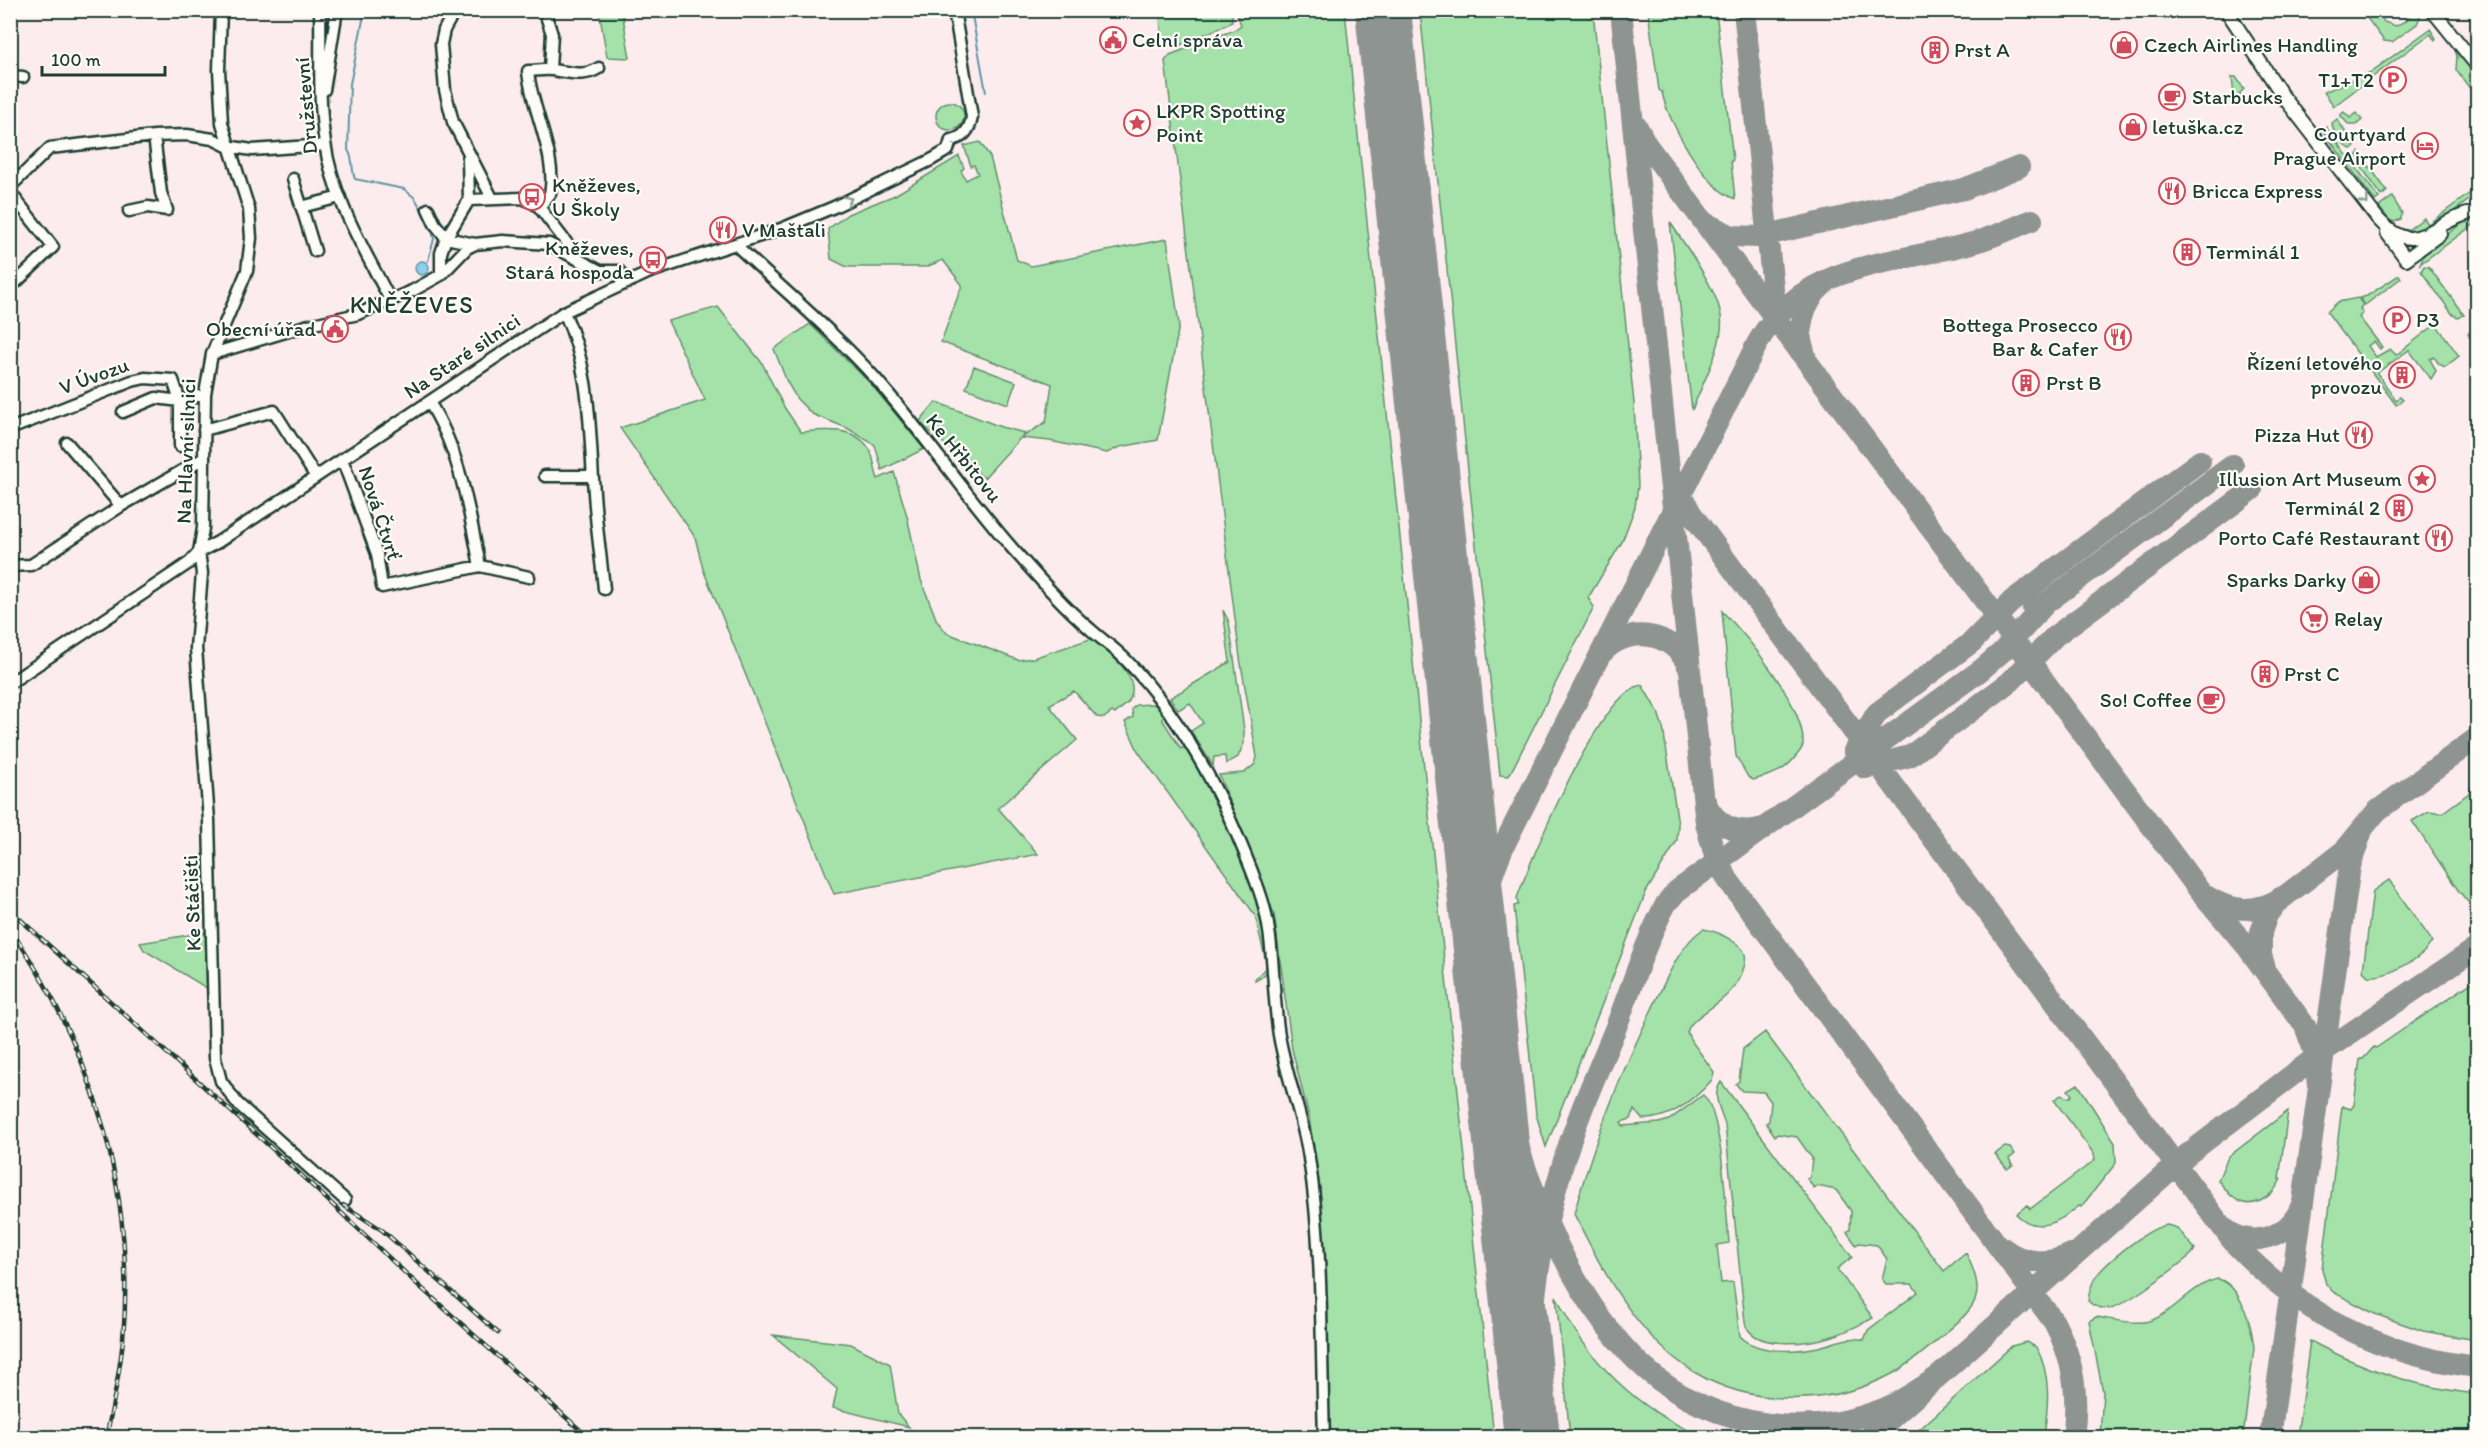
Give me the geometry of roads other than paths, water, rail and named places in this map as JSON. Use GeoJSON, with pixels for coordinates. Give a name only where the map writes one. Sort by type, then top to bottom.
{"type":"FeatureCollection","features":[{"type":"Feature","properties":{"kind":"main road"},"geometry":{"type":"LineString","coordinates":[[2227,10],[2300,115],[2406,259],[2477,206]]}},
{"type":"Feature","properties":{"kind":"main road"},"geometry":{"type":"LineString","coordinates":[[2432,10],[2478,67]]}},
{"type":"Feature","properties":{"kind":"main road"},"geometry":{"type":"LineString","coordinates":[[2440,10],[2467,53]]}},
{"type":"Feature","properties":{"kind":"main road"},"geometry":{"type":"LineString","coordinates":[[2378,219],[2394,234],[2410,238],[2423,236],[2450,219],[2467,214]]}},
{"type":"Feature","properties":{"kind":"street","name":"Na Hlavní silnici"},"geometry":{"type":"LineString","coordinates":[[199,552],[202,538],[205,394],[213,354],[247,271],[251,238],[249,209],[222,123],[221,10]]}},
{"type":"Feature","properties":{"kind":"street","name":"Družstevní"},"geometry":{"type":"LineString","coordinates":[[320,10],[321,102],[325,145],[340,197],[356,238],[390,300]]}},
{"type":"Feature","properties":{"kind":"street"},"geometry":{"type":"LineString","coordinates":[[321,102],[337,10]]}},
{"type":"Feature","properties":{"kind":"street"},"geometry":{"type":"LineString","coordinates":[[455,10],[444,30],[441,44],[445,90],[453,122],[492,198]]}},
{"type":"Feature","properties":{"kind":"street","name":"Na Staré silnici"},"geometry":{"type":"LineString","coordinates":[[10,683],[189,563],[199,552],[218,542],[564,312],[650,272],[781,229],[834,207],[948,150],[951,140],[961,137],[968,130],[972,117],[954,10]]}},
{"type":"Feature","properties":{"kind":"street"},"geometry":{"type":"LineString","coordinates":[[546,16],[552,34],[550,69]]}},
{"type":"Feature","properties":{"kind":"street"},"geometry":{"type":"LineString","coordinates":[[539,207],[550,194],[549,172],[543,132],[530,89],[528,71],[550,69],[579,75],[591,73],[599,68]]}},
{"type":"Feature","properties":{"kind":"street"},"geometry":{"type":"LineString","coordinates":[[10,76],[23,77]]}},
{"type":"Feature","properties":{"kind":"street"},"geometry":{"type":"LineString","coordinates":[[10,187],[50,148],[154,136],[187,135],[213,139],[228,146],[252,150],[325,145]]}},
{"type":"Feature","properties":{"kind":"street"},"geometry":{"type":"LineString","coordinates":[[129,211],[148,207],[167,210],[161,194],[154,136]]}},
{"type":"Feature","properties":{"kind":"street"},"geometry":{"type":"LineString","coordinates":[[441,276],[441,253],[446,238],[469,200],[468,154]]}},
{"type":"Feature","properties":{"kind":"street","name":"Družstevní"},"geometry":{"type":"LineString","coordinates":[[292,179],[315,251]]}},
{"type":"Feature","properties":{"kind":"street"},"geometry":{"type":"LineString","coordinates":[[10,192],[53,247],[10,288]]}},
{"type":"Feature","properties":{"kind":"street"},"geometry":{"type":"LineString","coordinates":[[301,207],[340,197]]}},
{"type":"Feature","properties":{"kind":"street"},"geometry":{"type":"LineString","coordinates":[[469,200],[522,198],[539,207],[579,259]]}},
{"type":"Feature","properties":{"kind":"street"},"geometry":{"type":"LineString","coordinates":[[428,209],[435,224],[446,238],[475,244],[503,241],[549,244],[600,271],[650,272]]}},
{"type":"Feature","properties":{"kind":"street"},"geometry":{"type":"LineString","coordinates":[[549,244],[554,225]]}},
{"type":"Feature","properties":{"kind":"street"},"geometry":{"type":"LineString","coordinates":[[213,354],[309,324],[358,314],[441,276],[467,248],[475,244]]}},
{"type":"Feature","properties":{"kind":"street","name":"Ke Hřbitovu"},"geometry":{"type":"LineString","coordinates":[[735,244],[805,306],[876,380],[986,518],[1029,567],[1074,614],[1127,661],[1160,699],[1191,745],[1218,794],[1251,870],[1265,911],[1270,937],[1280,1039],[1302,1121],[1312,1178],[1318,1255],[1324,1437]]}},
{"type":"Feature","properties":{"kind":"street"},"geometry":{"type":"LineString","coordinates":[[620,271],[627,283]]}},
{"type":"Feature","properties":{"kind":"street"},"geometry":{"type":"LineString","coordinates":[[564,312],[586,381],[591,412],[593,476],[604,589]]}},
{"type":"Feature","properties":{"kind":"street","name":"V Úvozu"},"geometry":{"type":"LineString","coordinates":[[10,429],[145,378],[173,380],[180,401]]}},
{"type":"Feature","properties":{"kind":"street"},"geometry":{"type":"LineString","coordinates":[[123,412],[156,398],[180,401],[205,394]]}},
{"type":"Feature","properties":{"kind":"street"},"geometry":{"type":"LineString","coordinates":[[180,401],[180,447]]}},
{"type":"Feature","properties":{"kind":"street"},"geometry":{"type":"LineString","coordinates":[[429,402],[442,426],[454,458],[466,498],[480,566]]}},
{"type":"Feature","properties":{"kind":"street"},"geometry":{"type":"LineString","coordinates":[[204,430],[274,411],[316,477]]}},
{"type":"Feature","properties":{"kind":"street"},"geometry":{"type":"LineString","coordinates":[[67,443],[121,506]]}},
{"type":"Feature","properties":{"kind":"street"},"geometry":{"type":"LineString","coordinates":[[10,566],[31,566],[121,506],[204,458]]}},
{"type":"Feature","properties":{"kind":"street","name":"Nová Čtvrť"},"geometry":{"type":"LineString","coordinates":[[342,459],[377,554],[382,587],[480,566],[529,577]]}},
{"type":"Feature","properties":{"kind":"street"},"geometry":{"type":"LineString","coordinates":[[545,476],[593,476]]}},
{"type":"Feature","properties":{"kind":"street","name":"Ke Stáčišti"},"geometry":{"type":"LineString","coordinates":[[199,552],[202,573],[196,648],[209,820],[214,1034],[217,1070],[224,1086],[237,1103],[345,1200]]}},
{"type":"Feature","properties":{"kind":"water"},"geometry":{"type":"Polygon","coordinates":[[[419,261],[425,261],[429,268],[425,275],[419,275],[415,271],[415,265],[419,261]]]}},
{"type":"Feature","properties":{"kind":"waterway"},"geometry":{"type":"LineString","coordinates":[[365,10],[350,84],[348,150],[355,179],[404,189],[415,198],[431,227],[434,239],[428,261]]}},
{"type":"Feature","properties":{"kind":"waterway"},"geometry":{"type":"LineString","coordinates":[[971,10],[986,92]]}},
{"type":"Feature","properties":{"kind":"railway"},"geometry":{"type":"LineString","coordinates":[[10,910],[417,1284],[589,1438]]}},
{"type":"Feature","properties":{"kind":"railway"},"geometry":{"type":"LineString","coordinates":[[10,929],[39,975],[86,1073],[115,1176],[122,1230],[125,1284],[122,1351],[106,1438]]}},
{"type":"Feature","properties":{"kind":"railway"},"geometry":{"type":"LineString","coordinates":[[343,1205],[382,1230],[498,1333]]}},
{"type":"Feature","properties":{"kind":"place","name":"Celní správa"},"geometry":{"type":"Point","coordinates":[1113,40]}},
{"type":"Feature","properties":{"kind":"place","name":"Czech Airlines Handling"},"geometry":{"type":"Point","coordinates":[2124,45]}},
{"type":"Feature","properties":{"kind":"place","name":"Prst A"},"geometry":{"type":"Point","coordinates":[1935,50]}},
{"type":"Feature","properties":{"kind":"place","name":"T1+T2"},"geometry":{"type":"Point","coordinates":[2393,80]}},
{"type":"Feature","properties":{"kind":"place","name":"Starbucks"},"geometry":{"type":"Point","coordinates":[2172,97]}},
{"type":"Feature","properties":{"kind":"place","name":"LKPR Spotting Point"},"geometry":{"type":"Point","coordinates":[1137,123]}},
{"type":"Feature","properties":{"kind":"place","name":"letuška.cz"},"geometry":{"type":"Point","coordinates":[2133,127]}},
{"type":"Feature","properties":{"kind":"place","name":"Courtyard Prague Airport"},"geometry":{"type":"Point","coordinates":[2425,146]}},
{"type":"Feature","properties":{"kind":"place","name":"Bricca Express"},"geometry":{"type":"Point","coordinates":[2172,191]}},
{"type":"Feature","properties":{"kind":"place","name":"Kněževes, U Školy"},"geometry":{"type":"Point","coordinates":[532,197]}},
{"type":"Feature","properties":{"kind":"place","name":"V Maštali"},"geometry":{"type":"Point","coordinates":[723,230]}},
{"type":"Feature","properties":{"kind":"place","name":"Terminál 1"},"geometry":{"type":"Point","coordinates":[2187,252]}},
{"type":"Feature","properties":{"kind":"place","name":"Kněževes, Stará hospoda"},"geometry":{"type":"Point","coordinates":[653,260]}},
{"type":"Feature","properties":{"kind":"place","name":"P3"},"geometry":{"type":"Point","coordinates":[2397,320]}},
{"type":"Feature","properties":{"kind":"place","name":"Obecní úřad"},"geometry":{"type":"Point","coordinates":[335,329]}},
{"type":"Feature","properties":{"kind":"place","name":"Bottega Prosecco Bar & Cafer"},"geometry":{"type":"Point","coordinates":[2118,337]}},
{"type":"Feature","properties":{"kind":"place","name":"Řízení letového provozu"},"geometry":{"type":"Point","coordinates":[2402,375]}},
{"type":"Feature","properties":{"kind":"place","name":"Prst B"},"geometry":{"type":"Point","coordinates":[2026,383]}},
{"type":"Feature","properties":{"kind":"place","name":"Pizza Hut"},"geometry":{"type":"Point","coordinates":[2359,435]}},
{"type":"Feature","properties":{"kind":"place","name":"Illusion Art Museum"},"geometry":{"type":"Point","coordinates":[2422,479]}},
{"type":"Feature","properties":{"kind":"place","name":"Terminál 2"},"geometry":{"type":"Point","coordinates":[2399,508]}},
{"type":"Feature","properties":{"kind":"place","name":"Porto Café Restaurant"},"geometry":{"type":"Point","coordinates":[2439,538]}},
{"type":"Feature","properties":{"kind":"place","name":"Sparks Darky"},"geometry":{"type":"Point","coordinates":[2366,580]}},
{"type":"Feature","properties":{"kind":"place","name":"Relay"},"geometry":{"type":"Point","coordinates":[2314,619]}},
{"type":"Feature","properties":{"kind":"place","name":"Prst C"},"geometry":{"type":"Point","coordinates":[2265,674]}},
{"type":"Feature","properties":{"kind":"place","name":"So! Coffee"},"geometry":{"type":"Point","coordinates":[2211,700]}},
{"type":"Feature","properties":{"kind":"district","name":"KNĚŽEVES"},"geometry":{"type":"Point","coordinates":[412,305]}}]}
